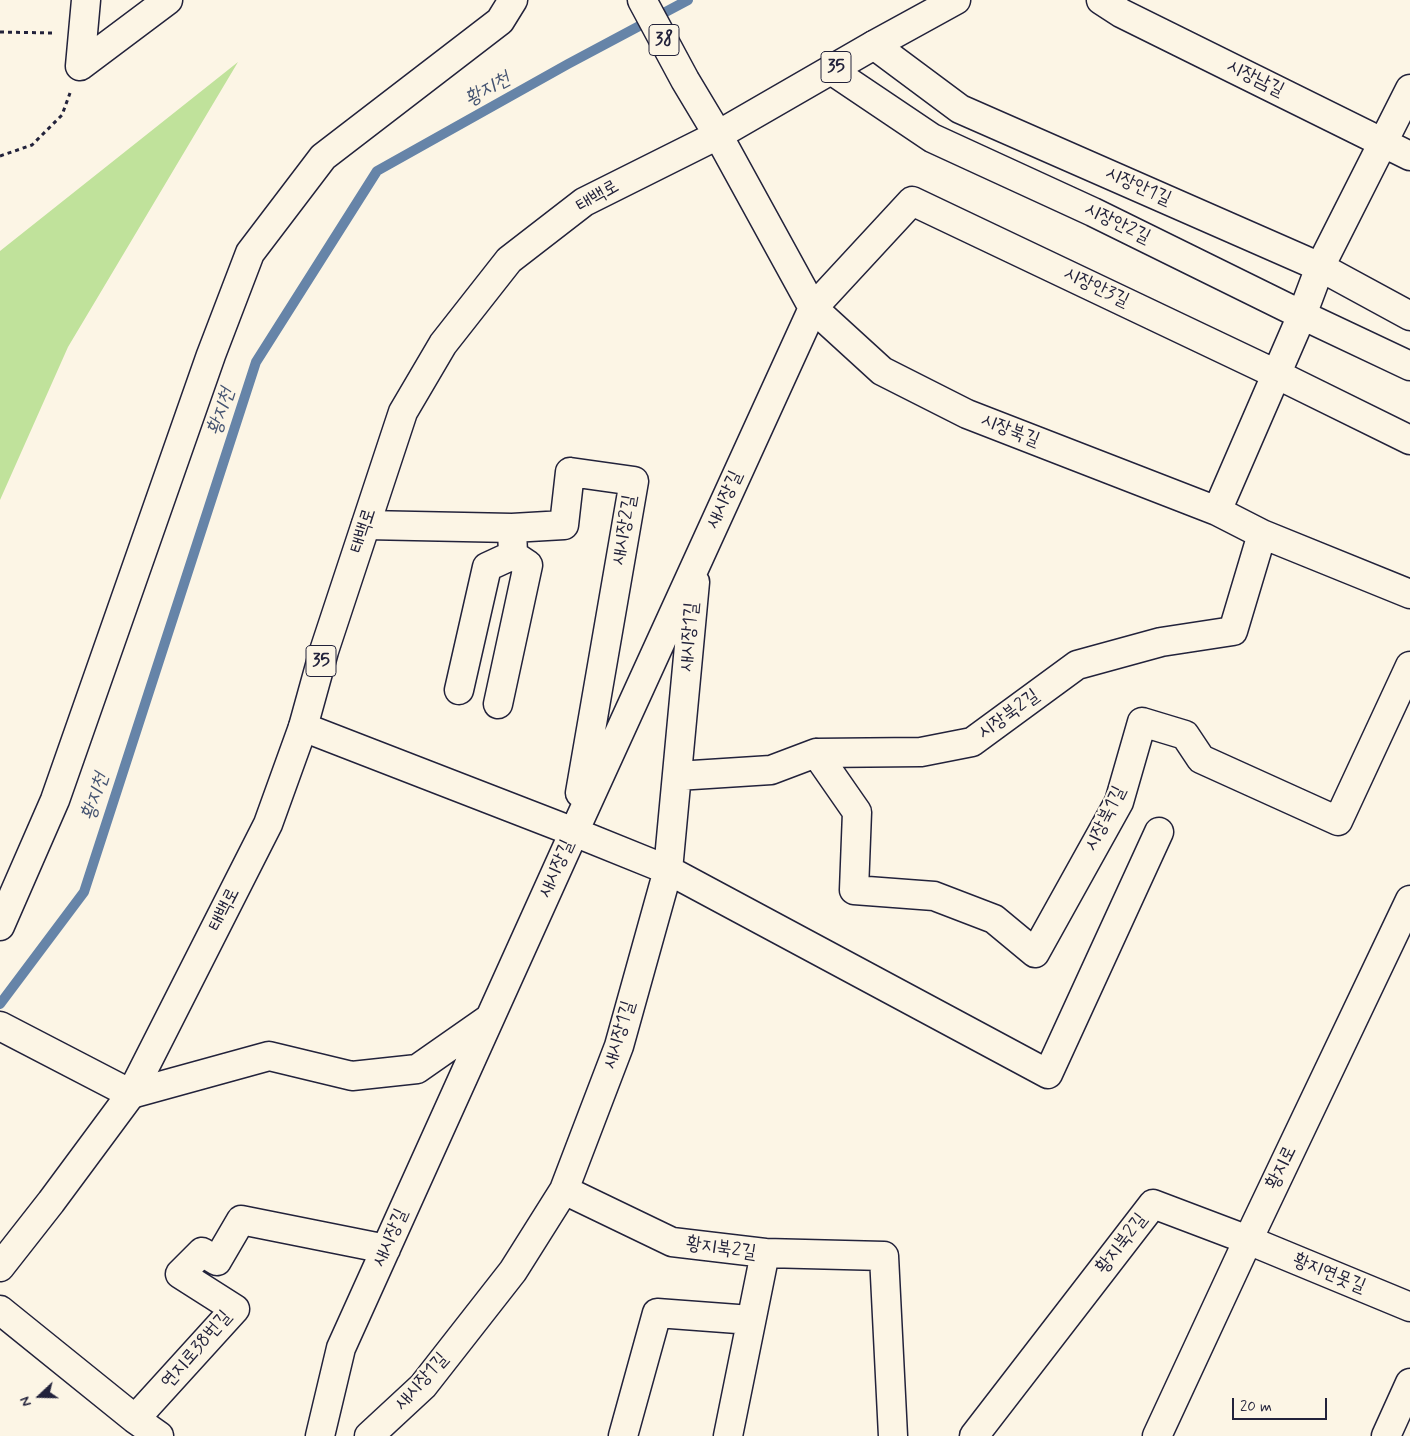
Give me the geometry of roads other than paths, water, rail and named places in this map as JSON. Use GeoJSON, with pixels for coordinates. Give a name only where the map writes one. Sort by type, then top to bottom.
{"type":"FeatureCollection","features":[{"type":"Feature","properties":{"kind":"street"},"geometry":{"type":"LineString","coordinates":[[86,0],[80,66],[168,0]]}},
{"type":"Feature","properties":{"kind":"street"},"geometry":{"type":"LineString","coordinates":[[0,926],[55,800],[211,355],[250,253],[323,157],[500,21],[513,0]]}},
{"type":"Feature","properties":{"kind":"street","name":"38"},"geometry":{"type":"LineString","coordinates":[[642,0],[685,80],[718,135]]}},
{"type":"Feature","properties":{"kind":"street","name":"태백로"},"geometry":{"type":"LineString","coordinates":[[0,1267],[131,1094],[268,824],[303,727],[324,651],[403,412],[443,344],[509,260],[584,202],[718,135],[956,0]]}},
{"type":"Feature","properties":{"kind":"street","name":"시장남길"},"geometry":{"type":"LineString","coordinates":[[1101,0],[1121,13],[1410,156]]}},
{"type":"Feature","properties":{"kind":"street","name":"시장안1길"},"geometry":{"type":"LineString","coordinates":[[874,45],[960,109],[1320,267],[1410,316]]}},
{"type":"Feature","properties":{"kind":"street","name":"시장안2길"},"geometry":{"type":"LineString","coordinates":[[832,70],[932,138],[1093,212],[1410,366]]}},
{"type":"Feature","properties":{"kind":"street"},"geometry":{"type":"LineString","coordinates":[[1217,511],[1302,315],[1320,267],[1410,89]]}},
{"type":"Feature","properties":{"kind":"street","name":"시장북길"},"geometry":{"type":"LineString","coordinates":[[718,135],[813,308],[882,370],[958,410],[1217,511],[1262,534],[1410,594]]}},
{"type":"Feature","properties":{"kind":"street","name":"시장안3길"},"geometry":{"type":"LineString","coordinates":[[813,308],[912,201],[1276,374],[1410,440]]}},
{"type":"Feature","properties":{"kind":"street","name":"새시장길"},"geometry":{"type":"LineString","coordinates":[[320,1436],[341,1348],[813,308]]}},
{"type":"Feature","properties":{"kind":"street","name":"새시장2길"},"geometry":{"type":"LineString","coordinates":[[366,524],[512,528],[564,525],[570,472],[634,480],[574,832]]}},
{"type":"Feature","properties":{"kind":"street"},"geometry":{"type":"LineString","coordinates":[[512,528],[513,554]]}},
{"type":"Feature","properties":{"kind":"street","name":"시장북2길"},"geometry":{"type":"LineString","coordinates":[[677,776],[771,770],[816,753],[922,752],[972,742],[1077,665],[1161,642],[1233,631],[1262,534]]}},
{"type":"Feature","properties":{"kind":"street"},"geometry":{"type":"LineString","coordinates":[[459,690],[487,567],[513,554]]}},
{"type":"Feature","properties":{"kind":"street"},"geometry":{"type":"LineString","coordinates":[[498,704],[528,565],[513,554]]}},
{"type":"Feature","properties":{"kind":"street","name":"새시장1길"},"geometry":{"type":"LineString","coordinates":[[369,1436],[423,1386],[513,1271],[564,1190],[619,1046],[668,870],[697,562]]}},
{"type":"Feature","properties":{"kind":"street","name":"시장북1길"},"geometry":{"type":"LineString","coordinates":[[816,753],[857,812],[854,890],[934,896],[994,919],[1035,953],[1119,802],[1142,722],[1185,735],[1202,759],[1338,821],[1410,666]]}},
{"type":"Feature","properties":{"kind":"street"},"geometry":{"type":"LineString","coordinates":[[303,727],[668,870],[1048,1074],[1159,832]]}},
{"type":"Feature","properties":{"kind":"street","name":"황지로"},"geometry":{"type":"LineString","coordinates":[[1157,1436],[1410,900]]}},
{"type":"Feature","properties":{"kind":"street"},"geometry":{"type":"LineString","coordinates":[[0,1026],[131,1094],[269,1056],[352,1076],[416,1069],[490,1018]]}},
{"type":"Feature","properties":{"kind":"street","name":"황지북2길"},"geometry":{"type":"LineString","coordinates":[[564,1190],[672,1242],[765,1254],[728,1436]]}},
{"type":"Feature","properties":{"kind":"street","name":"황지북2길"},"geometry":{"type":"LineString","coordinates":[[974,1436],[1153,1204],[1248,1240]]}},
{"type":"Feature","properties":{"kind":"street","name":"연지로38번길"},"geometry":{"type":"LineString","coordinates":[[135,1419],[235,1309],[180,1274],[202,1252],[217,1261],[241,1220],[386,1249]]}},
{"type":"Feature","properties":{"kind":"street","name":"황지연못길"},"geometry":{"type":"LineString","coordinates":[[1248,1240],[1410,1307]]}},
{"type":"Feature","properties":{"kind":"street"},"geometry":{"type":"LineString","coordinates":[[765,1254],[884,1256],[893,1436]]}},
{"type":"Feature","properties":{"kind":"street"},"geometry":{"type":"LineString","coordinates":[[0,1310],[135,1419],[159,1436]]}},
{"type":"Feature","properties":{"kind":"street"},"geometry":{"type":"LineString","coordinates":[[623,1436],[657,1313],[751,1320]]}},
{"type":"Feature","properties":{"kind":"street"},"geometry":{"type":"LineString","coordinates":[[1386,1436],[1410,1383]]}},
{"type":"Feature","properties":{"kind":"waterway","name":"황지천"},"geometry":{"type":"LineString","coordinates":[[0,1004],[84,892],[256,362],[377,171],[568,64],[688,0]]}}]}
